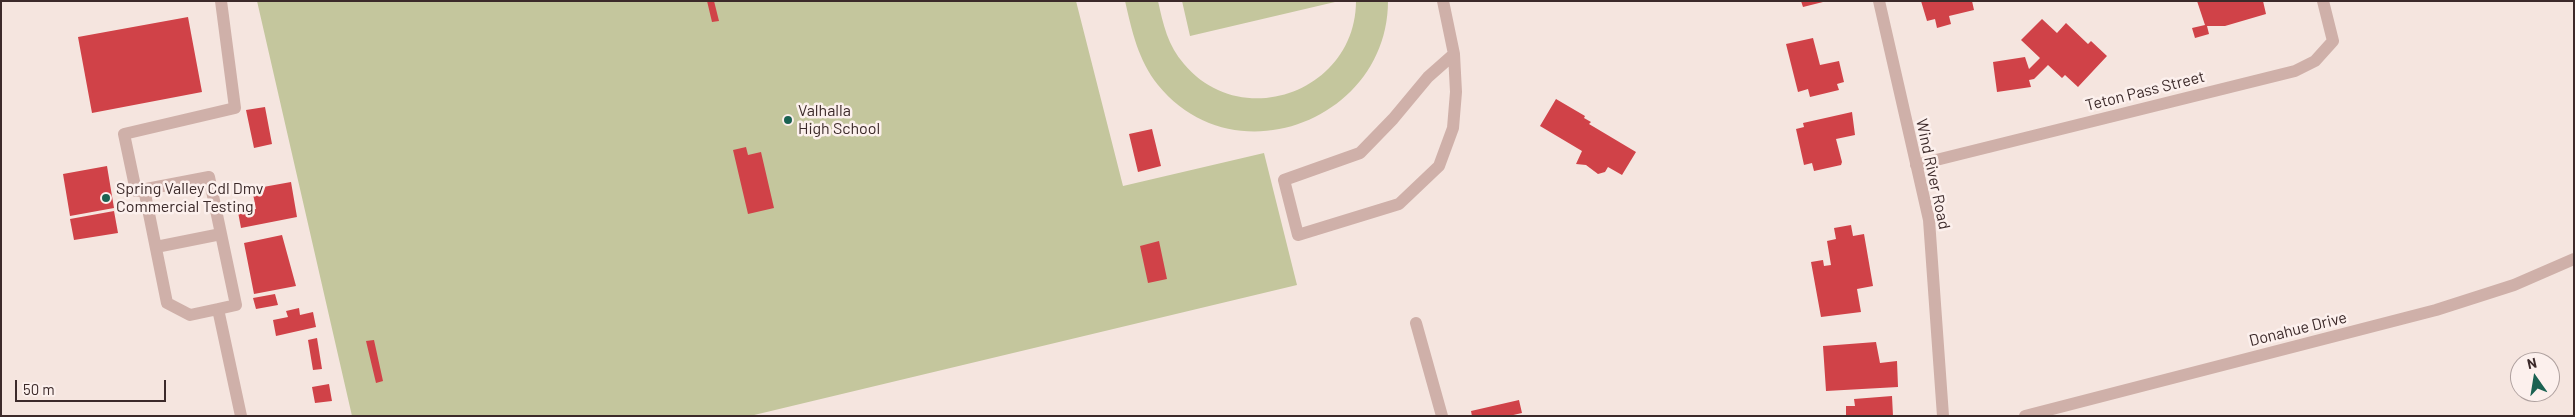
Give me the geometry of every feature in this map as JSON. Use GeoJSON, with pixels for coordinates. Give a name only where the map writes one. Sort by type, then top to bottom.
{"type":"FeatureCollection","features":[{"type":"Feature","properties":{"kind":"street"},"geometry":{"type":"LineString","coordinates":[[144,189],[167,303],[190,315],[236,305],[210,176],[144,189],[136,191],[124,134],[235,108],[222,1]]}},
{"type":"Feature","properties":{"kind":"street"},"geometry":{"type":"LineString","coordinates":[[1443,1],[1454,54],[1456,92],[1453,128],[1439,166],[1399,204],[1298,235],[1284,180],[1360,153],[1393,119],[1428,77],[1454,54]]}},
{"type":"Feature","properties":{"kind":"street","name":"Wind River Road"},"geometry":{"type":"LineString","coordinates":[[1878,1],[1929,220],[1943,416]]}},
{"type":"Feature","properties":{"kind":"street","name":"Teton Pass Street"},"geometry":{"type":"LineString","coordinates":[[1916,165],[2295,71],[2315,61],[2333,41],[2323,1]]}},
{"type":"Feature","properties":{"kind":"street"},"geometry":{"type":"LineString","coordinates":[[156,246],[221,234]]}},
{"type":"Feature","properties":{"kind":"street","name":"Donahue Drive"},"geometry":{"type":"LineString","coordinates":[[2025,416],[2436,310],[2514,285],[2574,259]]}},
{"type":"Feature","properties":{"kind":"street"},"geometry":{"type":"LineString","coordinates":[[218,309],[242,416]]}},
{"type":"Feature","properties":{"kind":"street"},"geometry":{"type":"LineString","coordinates":[[1416,323],[1442,416]]}},
{"type":"Feature","properties":{"kind":"green space","name":"Valhalla High School"},"geometry":{"type":"Polygon","coordinates":[[[257,1],[1076,1],[1123,186],[1264,153],[1297,285],[750,416],[352,416],[257,1]]]}},
{"type":"Feature","properties":{"kind":"green space"},"geometry":{"type":"Polygon","coordinates":[[[1125,1],[1158,1],[1164,26],[1178,57],[1208,85],[1235,96],[1264,98],[1292,92],[1317,79],[1337,59],[1351,32],[1356,1],[1388,1],[1381,43],[1363,78],[1335,105],[1302,123],[1264,131],[1226,128],[1190,113],[1158,85],[1145,66],[1133,34],[1125,1]]]}},
{"type":"Feature","properties":{"kind":"green space"},"geometry":{"type":"Polygon","coordinates":[[[1182,1],[1335,1],[1335,2],[1190,36],[1182,1]]]}},
{"type":"Feature","properties":{"kind":"building"},"geometry":{"type":"Polygon","coordinates":[[[707,1],[714,1],[719,21],[712,22],[707,1]]]}},
{"type":"Feature","properties":{"kind":"building"},"geometry":{"type":"Polygon","coordinates":[[[1801,1],[1823,1],[1823,2],[1803,7],[1801,1]]]}},
{"type":"Feature","properties":{"kind":"building"},"geometry":{"type":"Polygon","coordinates":[[[1921,1],[1972,1],[1974,10],[1949,16],[1951,24],[1937,28],[1935,19],[1927,21],[1921,1]]]}},
{"type":"Feature","properties":{"kind":"building"},"geometry":{"type":"Polygon","coordinates":[[[2197,1],[2263,1],[2266,14],[2225,26],[2207,26],[2209,34],[2195,38],[2192,28],[2205,25],[2197,1]]]}},
{"type":"Feature","properties":{"kind":"building"},"geometry":{"type":"Polygon","coordinates":[[[188,17],[202,92],[92,113],[78,37],[188,17]]]}},
{"type":"Feature","properties":{"kind":"building"},"geometry":{"type":"Polygon","coordinates":[[[2042,19],[2057,33],[2066,23],[2088,44],[2091,41],[2107,56],[2078,87],[2065,75],[2062,78],[2048,65],[2034,79],[2029,80],[2031,87],[1997,92],[1993,62],[2025,57],[2029,69],[2040,58],[2021,40],[2042,19]]]}},
{"type":"Feature","properties":{"kind":"building"},"geometry":{"type":"Polygon","coordinates":[[[1813,38],[1820,65],[1839,61],[1844,82],[1837,84],[1839,90],[1810,97],[1808,89],[1798,92],[1786,44],[1813,38]]]}},
{"type":"Feature","properties":{"kind":"building"},"geometry":{"type":"Polygon","coordinates":[[[1556,99],[1585,116],[1584,118],[1591,122],[1589,124],[1636,152],[1622,175],[1608,167],[1605,172],[1598,174],[1586,165],[1576,164],[1582,151],[1540,126],[1556,99]]]}},
{"type":"Feature","properties":{"kind":"building"},"geometry":{"type":"Polygon","coordinates":[[[265,107],[272,144],[254,148],[246,110],[265,107]]]}},
{"type":"Feature","properties":{"kind":"building"},"geometry":{"type":"Polygon","coordinates":[[[1852,112],[1855,135],[1836,139],[1842,162],[1841,165],[1814,171],[1812,163],[1804,165],[1796,129],[1804,127],[1803,123],[1852,112]]]}},
{"type":"Feature","properties":{"kind":"building"},"geometry":{"type":"Polygon","coordinates":[[[1152,129],[1161,166],[1138,172],[1129,134],[1152,129]]]}},
{"type":"Feature","properties":{"kind":"building"},"geometry":{"type":"Polygon","coordinates":[[[746,147],[748,155],[761,152],[774,208],[748,214],[733,150],[746,147]]]}},
{"type":"Feature","properties":{"kind":"building"},"geometry":{"type":"Polygon","coordinates":[[[107,166],[114,208],[70,216],[63,174],[107,166]]]}},
{"type":"Feature","properties":{"kind":"building"},"geometry":{"type":"Polygon","coordinates":[[[291,182],[297,217],[241,228],[238,212],[256,209],[252,189],[291,182]]]}},
{"type":"Feature","properties":{"kind":"building"},"geometry":{"type":"Polygon","coordinates":[[[114,211],[118,233],[74,240],[70,219],[114,211]]]}},
{"type":"Feature","properties":{"kind":"building"},"geometry":{"type":"Polygon","coordinates":[[[1851,225],[1853,236],[1864,234],[1873,286],[1857,289],[1861,312],[1821,317],[1811,262],[1823,260],[1824,266],[1831,265],[1827,241],[1836,239],[1834,228],[1851,225]]]}},
{"type":"Feature","properties":{"kind":"building"},"geometry":{"type":"Polygon","coordinates":[[[282,235],[296,286],[254,294],[244,243],[282,235]]]}},
{"type":"Feature","properties":{"kind":"building"},"geometry":{"type":"Polygon","coordinates":[[[1159,241],[1167,279],[1148,283],[1140,246],[1159,241]]]}},
{"type":"Feature","properties":{"kind":"building"},"geometry":{"type":"Polygon","coordinates":[[[275,294],[278,305],[256,309],[253,298],[275,294]]]}},
{"type":"Feature","properties":{"kind":"building"},"geometry":{"type":"Polygon","coordinates":[[[299,308],[300,315],[313,312],[316,327],[276,336],[273,320],[288,317],[286,311],[299,308]]]}},
{"type":"Feature","properties":{"kind":"building"},"geometry":{"type":"Polygon","coordinates":[[[317,338],[322,369],[313,370],[308,340],[317,338]]]}},
{"type":"Feature","properties":{"kind":"building"},"geometry":{"type":"Polygon","coordinates":[[[374,340],[383,381],[376,383],[366,341],[374,340]]]}},
{"type":"Feature","properties":{"kind":"building"},"geometry":{"type":"Polygon","coordinates":[[[1876,342],[1880,363],[1897,361],[1898,387],[1826,391],[1823,346],[1876,342]]]}},
{"type":"Feature","properties":{"kind":"building"},"geometry":{"type":"Polygon","coordinates":[[[329,384],[332,401],[315,403],[312,387],[329,384]]]}},
{"type":"Feature","properties":{"kind":"building"},"geometry":{"type":"Polygon","coordinates":[[[1892,396],[1893,416],[1846,416],[1846,406],[1855,406],[1854,399],[1892,396]]]}},
{"type":"Feature","properties":{"kind":"building"},"geometry":{"type":"Polygon","coordinates":[[[1519,400],[1522,413],[1509,416],[1472,416],[1471,411],[1519,400]]]}},
{"type":"Feature","properties":{"kind":"place","name":"Valhalla High School"},"geometry":{"type":"Point","coordinates":[788,120]}},
{"type":"Feature","properties":{"kind":"place","name":"Spring Valley Cdl Dmv Commercial Testing"},"geometry":{"type":"Point","coordinates":[106,198]}}]}
